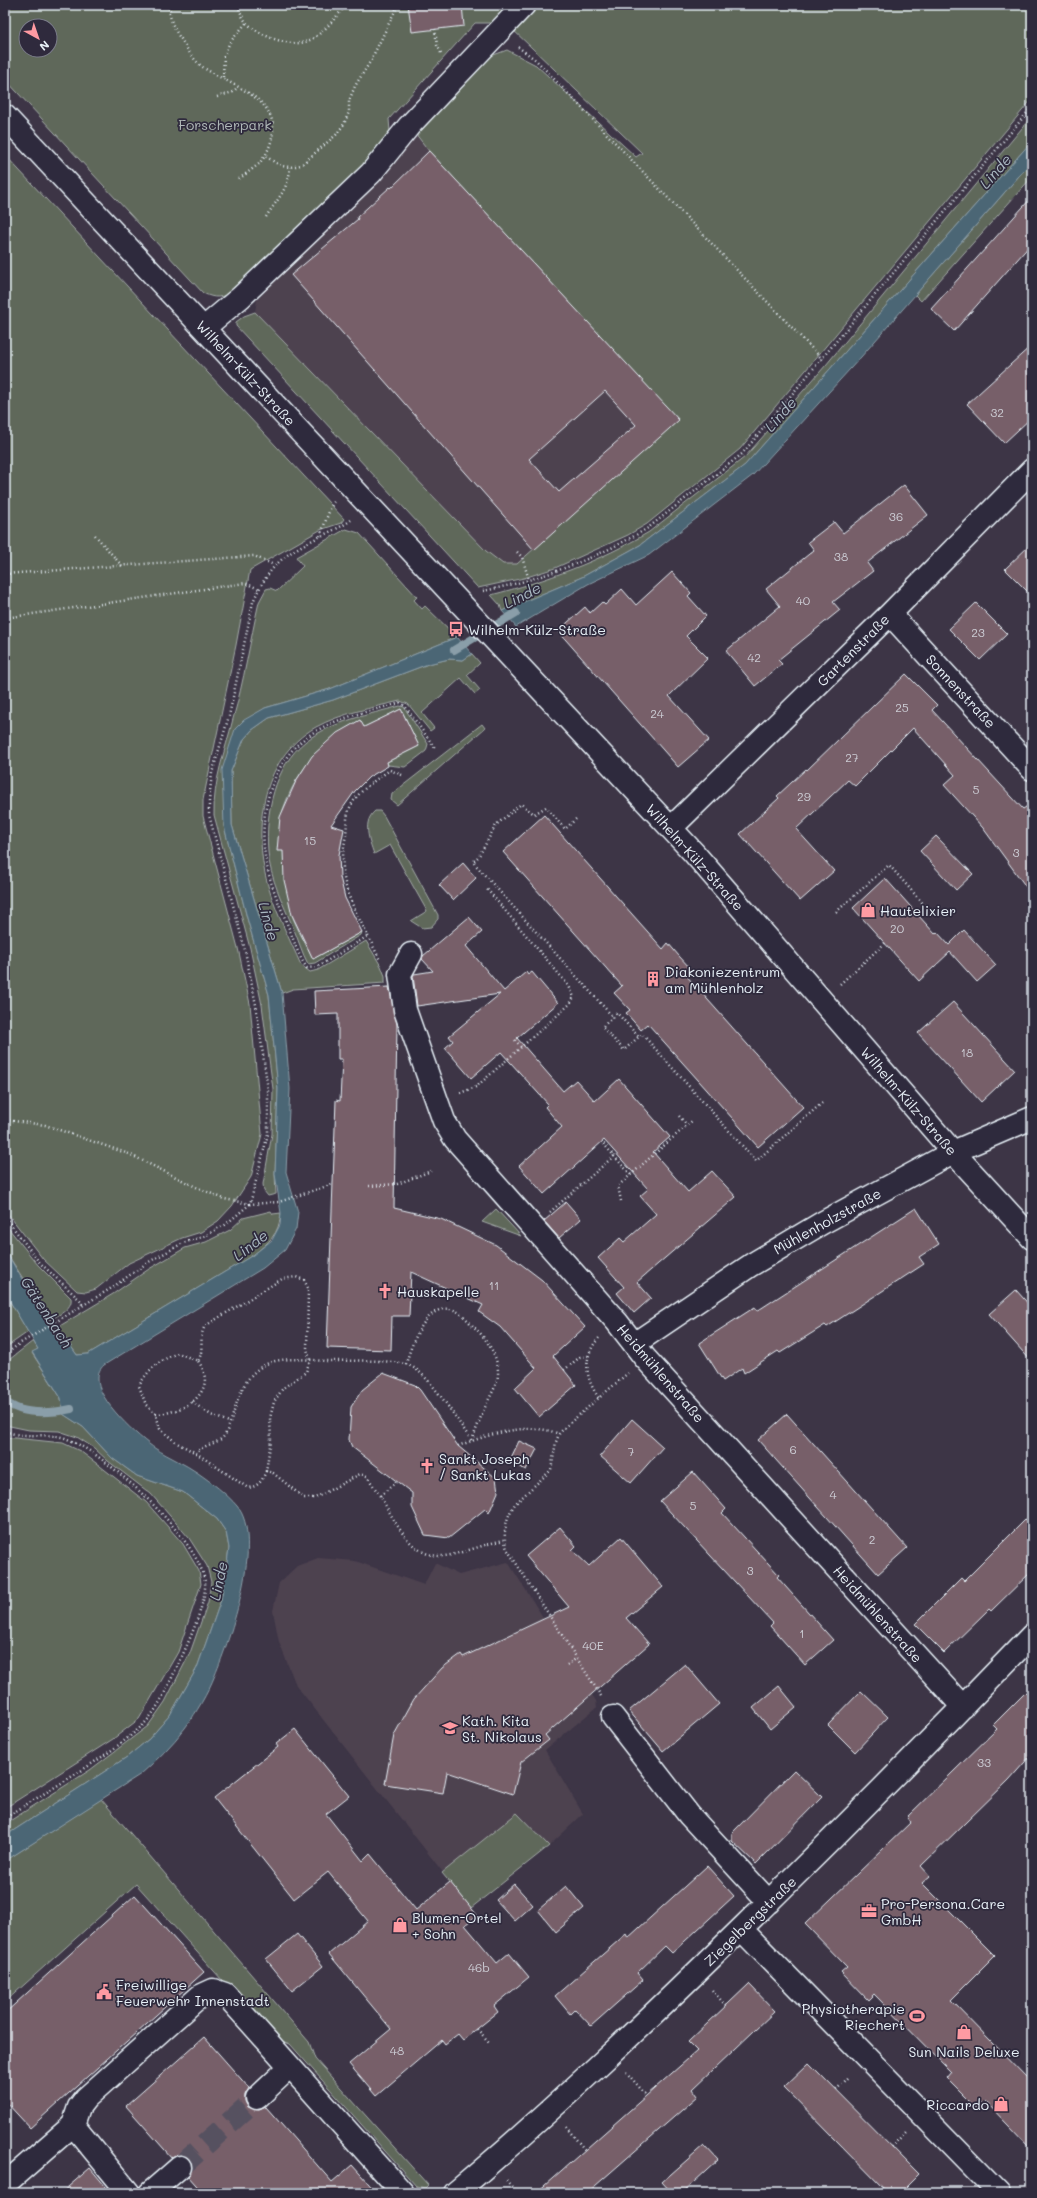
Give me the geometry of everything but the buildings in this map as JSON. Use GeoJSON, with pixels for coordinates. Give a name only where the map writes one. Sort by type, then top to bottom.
{"type":"FeatureCollection","features":[{"type":"Feature","properties":{"kind":"street"},"geometry":{"type":"LineString","coordinates":[[204,328],[241,297],[371,173],[409,126],[462,73],[524,5]]}},
{"type":"Feature","properties":{"kind":"street","name":"Wilhelm-Külz-Straße"},"geometry":{"type":"LineString","coordinates":[[5,116],[352,485],[671,828],[953,1152],[1032,1238]]}},
{"type":"Feature","properties":{"kind":"street","name":"Gartenstraße"},"geometry":{"type":"LineString","coordinates":[[671,828],[890,614],[1032,470]]}},
{"type":"Feature","properties":{"kind":"street","name":"Sonnenstraße"},"geometry":{"type":"LineString","coordinates":[[890,614],[1032,769]]}},
{"type":"Feature","properties":{"kind":"street","name":"Heidmühlenstraße"},"geometry":{"type":"LineString","coordinates":[[411,954],[400,974],[405,1010],[444,1121],[455,1139],[532,1228],[617,1322],[640,1351],[963,1707]]}},
{"type":"Feature","properties":{"kind":"street","name":"Mühlenholzstraße"},"geometry":{"type":"LineString","coordinates":[[640,1351],[751,1265],[822,1223],[953,1152],[1032,1118]]}},
{"type":"Feature","properties":{"kind":"street","name":"Ziegelbergstraße"},"geometry":{"type":"LineString","coordinates":[[455,2193],[603,2062],[769,1902],[875,1798],[1032,1635]]}},
{"type":"Feature","properties":{"kind":"street"},"geometry":{"type":"LineString","coordinates":[[613,1717],[689,1815],[769,1902]]}},
{"type":"Feature","properties":{"kind":"street"},"geometry":{"type":"LineString","coordinates":[[741,1929],[999,2193]]}},
{"type":"Feature","properties":{"kind":"street"},"geometry":{"type":"LineString","coordinates":[[5,2184],[73,2125],[79,2107],[126,2052],[200,1996],[213,1990],[225,1994],[403,2193]]}},
{"type":"Feature","properties":{"kind":"street"},"geometry":{"type":"LineString","coordinates":[[257,2098],[290,2067]]}},
{"type":"Feature","properties":{"kind":"street"},"geometry":{"type":"LineString","coordinates":[[73,2125],[129,2193]]}},
{"type":"Feature","properties":{"kind":"street"},"geometry":{"type":"LineString","coordinates":[[150,2193],[180,2167]]}},
{"type":"Feature","properties":{"kind":"path"},"geometry":{"type":"LineString","coordinates":[[170,5],[174,30],[189,52],[203,67],[223,77],[238,87],[246,89],[259,101],[274,122],[274,135],[265,156],[258,164],[239,179]]}},
{"type":"Feature","properties":{"kind":"path"},"geometry":{"type":"LineString","coordinates":[[238,5],[247,22],[254,29],[280,41],[290,43],[305,42],[314,37],[346,5]]}},
{"type":"Feature","properties":{"kind":"path"},"geometry":{"type":"LineString","coordinates":[[265,156],[281,166],[290,168],[301,164],[336,135],[344,124],[355,86],[370,62],[398,5]]}},
{"type":"Feature","properties":{"kind":"path"},"geometry":{"type":"LineString","coordinates":[[223,77],[224,55],[230,42],[240,28],[247,22]]}},
{"type":"Feature","properties":{"kind":"path"},"geometry":{"type":"LineString","coordinates":[[499,31],[536,60],[823,360]]}},
{"type":"Feature","properties":{"kind":"path"},"geometry":{"type":"LineString","coordinates":[[217,97],[233,92],[238,87]]}},
{"type":"Feature","properties":{"kind":"path"},"geometry":{"type":"LineString","coordinates":[[476,592],[529,580],[556,572],[631,538],[648,528],[742,454],[823,360],[1032,107]]}},
{"type":"Feature","properties":{"kind":"path"},"geometry":{"type":"LineString","coordinates":[[266,217],[290,177],[290,168]]}},
{"type":"Feature","properties":{"kind":"path"},"geometry":{"type":"LineString","coordinates":[[320,536],[327,523],[330,506],[352,485]]}},
{"type":"Feature","properties":{"kind":"path"},"geometry":{"type":"LineString","coordinates":[[5,1355],[29,1338],[83,1306],[147,1263],[183,1244],[205,1236],[225,1225],[250,1204],[268,1134],[268,1090],[256,1005],[244,946],[209,815],[212,773],[229,716],[254,602],[259,588],[274,566],[291,552],[320,536],[345,525],[368,503]]}},
{"type":"Feature","properties":{"kind":"path"},"geometry":{"type":"LineString","coordinates":[[95,535],[123,567]]}},
{"type":"Feature","properties":{"kind":"path"},"geometry":{"type":"LineString","coordinates":[[517,552],[522,557],[529,580]]}},
{"type":"Feature","properties":{"kind":"path"},"geometry":{"type":"LineString","coordinates":[[5,574],[123,567],[254,556],[274,566]]}},
{"type":"Feature","properties":{"kind":"path"},"geometry":{"type":"LineString","coordinates":[[5,618],[246,583],[259,588]]}},
{"type":"Feature","properties":{"kind":"path"},"geometry":{"type":"LineString","coordinates":[[402,774],[390,770],[371,783],[358,796],[350,808],[347,818],[342,854],[342,876],[348,898],[368,936],[317,967],[307,968],[273,889],[265,854],[265,820],[270,791],[280,766],[291,751],[303,739],[319,729],[345,718],[400,704],[405,706],[435,748]]}},
{"type":"Feature","properties":{"kind":"path"},"geometry":{"type":"LineString","coordinates":[[576,819],[565,829],[546,807],[534,814],[521,804],[496,825],[479,856],[473,862],[613,1017]]}},
{"type":"Feature","properties":{"kind":"path"},"geometry":{"type":"LineString","coordinates":[[836,912],[889,865],[927,908]]}},
{"type":"Feature","properties":{"kind":"path"},"geometry":{"type":"LineString","coordinates":[[437,1101],[476,1087],[522,1048],[570,1004],[574,997],[573,992],[486,888]]}},
{"type":"Feature","properties":{"kind":"path"},"geometry":{"type":"LineString","coordinates":[[821,1000],[885,943]]}},
{"type":"Feature","properties":{"kind":"path"},"geometry":{"type":"LineString","coordinates":[[639,1037],[618,1013],[602,1027],[624,1050],[639,1037],[642,1034],[756,1161],[822,1103]]}},
{"type":"Feature","properties":{"kind":"path"},"geometry":{"type":"LineString","coordinates":[[515,1040],[522,1048]]}},
{"type":"Feature","properties":{"kind":"path"},"geometry":{"type":"LineString","coordinates":[[679,1116],[687,1125]]}},
{"type":"Feature","properties":{"kind":"path"},"geometry":{"type":"LineString","coordinates":[[5,1120],[45,1125],[129,1154],[196,1188],[224,1199],[250,1204],[279,1202],[295,1198],[333,1184]]}},
{"type":"Feature","properties":{"kind":"path"},"geometry":{"type":"LineString","coordinates":[[621,1201],[618,1186],[692,1121]]}},
{"type":"Feature","properties":{"kind":"path"},"geometry":{"type":"LineString","coordinates":[[602,1142],[631,1174]]}},
{"type":"Feature","properties":{"kind":"path"},"geometry":{"type":"LineString","coordinates":[[532,1228],[614,1156]]}},
{"type":"Feature","properties":{"kind":"path"},"geometry":{"type":"LineString","coordinates":[[369,1186],[397,1184],[431,1171]]}},
{"type":"Feature","properties":{"kind":"path"},"geometry":{"type":"LineString","coordinates":[[5,1216],[40,1263],[80,1300],[83,1306]]}},
{"type":"Feature","properties":{"kind":"path"},"geometry":{"type":"LineString","coordinates":[[156,1414],[180,1411],[192,1402],[206,1381],[204,1370],[198,1361],[178,1353],[163,1359],[146,1372],[139,1386],[146,1405],[156,1414],[160,1429],[177,1443],[196,1453],[248,1488],[256,1486],[262,1481],[266,1471],[271,1440],[270,1418],[274,1402],[284,1388],[306,1372],[310,1360],[307,1349],[308,1288],[304,1280],[296,1277],[282,1279],[205,1326],[200,1334],[201,1355],[198,1361]]}},
{"type":"Feature","properties":{"kind":"path"},"geometry":{"type":"LineString","coordinates":[[406,1364],[417,1334],[435,1312],[450,1309],[457,1311],[485,1336],[497,1364],[498,1376],[493,1392],[472,1441]]}},
{"type":"Feature","properties":{"kind":"path"},"geometry":{"type":"LineString","coordinates":[[599,1398],[590,1383],[587,1370],[588,1356],[596,1341],[617,1322]]}},
{"type":"Feature","properties":{"kind":"path"},"geometry":{"type":"LineString","coordinates":[[613,1717],[507,1549],[504,1540],[511,1509],[551,1470],[559,1434],[599,1398],[640,1351]]}},
{"type":"Feature","properties":{"kind":"path"},"geometry":{"type":"LineString","coordinates":[[564,1370],[580,1357],[588,1356]]}},
{"type":"Feature","properties":{"kind":"path"},"geometry":{"type":"LineString","coordinates":[[196,1453],[200,1448],[219,1441],[226,1434],[229,1422],[249,1379],[257,1370],[269,1363],[281,1360],[406,1364],[419,1371],[441,1397],[472,1441]]}},
{"type":"Feature","properties":{"kind":"path"},"geometry":{"type":"LineString","coordinates":[[192,1402],[210,1415],[229,1422]]}},
{"type":"Feature","properties":{"kind":"path"},"geometry":{"type":"LineString","coordinates":[[458,1446],[509,1431],[536,1429],[559,1434]]}},
{"type":"Feature","properties":{"kind":"path"},"geometry":{"type":"LineString","coordinates":[[5,1431],[64,1438],[93,1454],[147,1498],[185,1542],[202,1568],[205,1583],[203,1601],[184,1652],[160,1700],[144,1724],[87,1766],[5,1818]]}},
{"type":"Feature","properties":{"kind":"path"},"geometry":{"type":"LineString","coordinates":[[266,1471],[273,1473],[304,1498],[315,1498],[360,1474],[367,1476],[410,1544],[423,1554],[436,1557],[452,1555],[504,1540]]}},
{"type":"Feature","properties":{"kind":"path"},"geometry":{"type":"LineString","coordinates":[[380,1496],[396,1482]]}},
{"type":"Feature","properties":{"kind":"path"},"geometry":{"type":"LineString","coordinates":[[567,1664],[577,1658]]}},
{"type":"Feature","properties":{"kind":"path"},"geometry":{"type":"LineString","coordinates":[[707,1985],[726,2006]]}},
{"type":"Feature","properties":{"kind":"path"},"geometry":{"type":"LineString","coordinates":[[477,2029],[489,2042]]}},
{"type":"Feature","properties":{"kind":"path"},"geometry":{"type":"LineString","coordinates":[[621,2065],[647,2096]]}},
{"type":"Feature","properties":{"kind":"path"},"geometry":{"type":"LineString","coordinates":[[836,2090],[852,2074]]}},
{"type":"Feature","properties":{"kind":"path"},"geometry":{"type":"LineString","coordinates":[[561,2121],[585,2150]]}},
{"type":"Feature","properties":{"kind":"path"},"geometry":{"type":"LineString","coordinates":[[892,2147],[912,2127]]}},
{"type":"Feature","properties":{"kind":"path"},"geometry":{"type":"LineString","coordinates":[[503,2175],[518,2193]]}},
{"type":"Feature","properties":{"kind":"shaded area"},"geometry":{"type":"Polygon","coordinates":[[[415,133],[429,151],[679,420],[517,564],[503,564],[486,551],[255,312],[257,300],[370,186],[415,133]]]}},
{"type":"Feature","properties":{"kind":"shaded area","name":"Kath. Kita St. Nikolaus"},"geometry":{"type":"Polygon","coordinates":[[[318,1558],[355,1561],[424,1585],[435,1563],[459,1575],[508,1562],[596,1701],[597,1707],[545,1750],[583,1814],[549,1846],[471,1908],[296,1685],[279,1642],[273,1611],[279,1583],[297,1566],[318,1558]]]}},
{"type":"Feature","properties":{"kind":"green space","name":"Forscherpark"},"geometry":{"type":"Polygon","coordinates":[[[5,5],[518,5],[494,23],[475,23],[389,119],[390,132],[385,146],[232,292],[221,297],[215,297],[203,293],[5,79],[5,5]]]}},
{"type":"Feature","properties":{"kind":"green space"},"geometry":{"type":"Polygon","coordinates":[[[532,5],[1032,5],[1032,99],[740,449],[647,524],[628,535],[555,568],[524,578],[478,588],[236,326],[236,322],[244,316],[255,312],[486,551],[503,564],[517,564],[678,420],[429,151],[415,133],[491,56],[507,50],[536,65],[636,157],[642,153],[510,27],[532,5]]]}},
{"type":"Feature","properties":{"kind":"green space"},"geometry":{"type":"Polygon","coordinates":[[[1032,116],[1032,141],[745,465],[640,545],[582,577],[502,611],[500,605],[491,595],[552,577],[592,561],[649,532],[745,457],[826,365],[1032,116]]]}},
{"type":"Feature","properties":{"kind":"green space"},"geometry":{"type":"Polygon","coordinates":[[[5,155],[344,519],[341,523],[320,530],[250,570],[236,645],[203,800],[203,816],[238,948],[250,1004],[262,1134],[251,1177],[232,1206],[218,1221],[201,1232],[182,1238],[129,1263],[96,1289],[86,1292],[77,1291],[43,1259],[5,1210],[5,155]]]}},
{"type":"Feature","properties":{"kind":"green space"},"geometry":{"type":"Polygon","coordinates":[[[1032,161],[1032,177],[921,301],[915,295],[1032,161]]]}},
{"type":"Feature","properties":{"kind":"green space"},"geometry":{"type":"Polygon","coordinates":[[[346,529],[359,533],[417,597],[414,600],[422,609],[425,606],[457,637],[330,689],[265,708],[235,729],[224,826],[247,918],[269,995],[278,1089],[275,1174],[276,1194],[268,1196],[264,1191],[263,1184],[272,1134],[273,1089],[262,1005],[250,948],[214,815],[215,790],[237,705],[259,602],[266,589],[270,588],[277,591],[303,566],[296,557],[346,529]]]}},
{"type":"Feature","properties":{"kind":"green space"},"geometry":{"type":"Polygon","coordinates":[[[472,654],[480,663],[467,675],[480,690],[475,694],[461,678],[422,713],[434,728],[430,731],[408,704],[400,701],[357,711],[326,722],[316,727],[297,741],[282,758],[272,778],[265,799],[261,822],[261,845],[264,867],[272,899],[301,965],[310,972],[318,970],[366,941],[381,966],[385,976],[385,983],[293,989],[282,993],[232,825],[231,771],[244,739],[252,730],[269,718],[333,700],[428,664],[449,659],[463,660],[472,654]]]}},
{"type":"Feature","properties":{"kind":"green space"},"geometry":{"type":"Polygon","coordinates":[[[400,706],[404,707],[428,744],[426,751],[405,767],[388,765],[387,762],[419,746],[401,709],[364,727],[360,720],[321,748],[301,772],[293,786],[281,816],[281,833],[292,915],[313,959],[362,932],[361,935],[315,963],[308,964],[278,891],[269,862],[267,837],[268,822],[270,807],[279,777],[295,751],[316,734],[328,728],[363,716],[400,706]]]}},
{"type":"Feature","properties":{"kind":"green space"},"geometry":{"type":"Polygon","coordinates":[[[482,724],[485,728],[397,805],[391,800],[392,794],[482,724]]]}},
{"type":"Feature","properties":{"kind":"green space"},"geometry":{"type":"Polygon","coordinates":[[[375,811],[380,811],[384,816],[438,915],[438,919],[431,927],[422,928],[411,921],[427,911],[390,845],[374,854],[369,837],[368,826],[371,815],[375,811]]]}},
{"type":"Feature","properties":{"kind":"green space"},"geometry":{"type":"Polygon","coordinates":[[[496,1209],[521,1236],[482,1222],[496,1209]]]}},
{"type":"Feature","properties":{"kind":"green space"},"geometry":{"type":"Polygon","coordinates":[[[271,1211],[273,1214],[281,1213],[278,1227],[268,1242],[253,1255],[88,1354],[77,1355],[63,1335],[57,1338],[53,1330],[113,1294],[149,1269],[185,1248],[206,1242],[230,1230],[243,1218],[271,1211]]]}},
{"type":"Feature","properties":{"kind":"green space"},"geometry":{"type":"Polygon","coordinates":[[[5,1224],[38,1265],[71,1298],[70,1306],[67,1309],[49,1320],[5,1250],[5,1224]]]}},
{"type":"Feature","properties":{"kind":"green space"},"geometry":{"type":"Polygon","coordinates":[[[5,1293],[28,1332],[5,1348],[5,1293]]]}},
{"type":"Feature","properties":{"kind":"green space"},"geometry":{"type":"Polygon","coordinates":[[[33,1341],[38,1349],[32,1353],[61,1398],[63,1414],[83,1427],[112,1458],[137,1476],[183,1492],[217,1519],[226,1532],[229,1548],[221,1600],[197,1668],[170,1715],[149,1739],[127,1757],[5,1836],[5,1824],[90,1770],[148,1726],[165,1702],[190,1653],[208,1602],[211,1582],[207,1566],[189,1538],[151,1494],[108,1461],[94,1448],[77,1437],[59,1431],[29,1430],[5,1425],[5,1363],[33,1341]]]}},
{"type":"Feature","properties":{"kind":"green space"},"geometry":{"type":"Polygon","coordinates":[[[5,1437],[63,1443],[80,1451],[100,1466],[146,1502],[183,1544],[199,1571],[201,1584],[178,1652],[139,1719],[113,1739],[5,1808],[5,1437]]]}},
{"type":"Feature","properties":{"kind":"green space"},"geometry":{"type":"Polygon","coordinates":[[[101,1799],[309,2042],[315,2059],[428,2185],[425,2188],[416,2186],[290,2044],[274,2038],[136,1884],[5,2002],[5,1861],[101,1799]]]}},
{"type":"Feature","properties":{"kind":"green space"},"geometry":{"type":"Polygon","coordinates":[[[517,1813],[549,1846],[471,1908],[442,1873],[517,1813]]]}},
{"type":"Feature","properties":{"kind":"water"},"geometry":{"type":"Polygon","coordinates":[[[1032,141],[1032,161],[861,357],[753,475],[649,555],[588,584],[516,627],[502,611],[582,577],[640,545],[745,465],[1032,141]]]}},
{"type":"Feature","properties":{"kind":"water"},"geometry":{"type":"Polygon","coordinates":[[[457,637],[472,654],[463,660],[449,659],[428,664],[333,700],[269,718],[252,730],[244,739],[231,771],[232,825],[282,993],[290,1089],[286,1172],[298,1212],[296,1229],[285,1250],[263,1268],[104,1365],[98,1374],[98,1378],[99,1387],[111,1407],[139,1436],[156,1449],[208,1480],[237,1506],[245,1521],[247,1541],[246,1564],[242,1589],[229,1638],[212,1682],[193,1716],[175,1740],[159,1758],[141,1774],[5,1861],[5,1836],[127,1757],[149,1739],[170,1715],[197,1668],[221,1600],[229,1548],[226,1532],[217,1519],[183,1492],[137,1476],[112,1458],[83,1427],[63,1414],[61,1398],[32,1352],[38,1349],[5,1293],[5,1250],[57,1338],[63,1335],[77,1355],[88,1354],[253,1255],[272,1240],[280,1225],[281,1213],[275,1174],[278,1089],[269,995],[247,918],[224,826],[222,770],[235,729],[244,720],[265,708],[330,689],[457,637]]]}},
{"type":"Feature","properties":{"kind":"waterway","name":"Linde"},"geometry":{"type":"LineString","coordinates":[[454,650],[516,613]]}},
{"type":"Feature","properties":{"kind":"waterway"},"geometry":{"type":"LineString","coordinates":[[5,1401],[12,1406],[28,1411],[55,1412],[71,1409]]}},
{"type":"Feature","properties":{"kind":"tunnel"},"geometry":{"type":"LineString","coordinates":[[180,2167],[257,2098]]}},
{"type":"Feature","properties":{"kind":"place","name":"Wilhelm-Külz-Straße"},"geometry":{"type":"Point","coordinates":[456,629]}},
{"type":"Feature","properties":{"kind":"place","name":"Hautelixier"},"geometry":{"type":"Point","coordinates":[868,910]}},
{"type":"Feature","properties":{"kind":"place","name":"Diakoniezentrum am Mühlenholz"},"geometry":{"type":"Point","coordinates":[653,979]}},
{"type":"Feature","properties":{"kind":"place","name":"Hauskapelle"},"geometry":{"type":"Point","coordinates":[385,1291]}},
{"type":"Feature","properties":{"kind":"place","name":"Sankt Joseph / Sankt Lukas"},"geometry":{"type":"Point","coordinates":[427,1466]}},
{"type":"Feature","properties":{"kind":"place","name":"Kath. Kita St. Nikolaus"},"geometry":{"type":"Point","coordinates":[450,1728]}},
{"type":"Feature","properties":{"kind":"place","name":"Pro-Persona.Care GmbH"},"geometry":{"type":"Point","coordinates":[869,1911]}},
{"type":"Feature","properties":{"kind":"place","name":"Blumen-Ortel + Sohn"},"geometry":{"type":"Point","coordinates":[400,1925]}},
{"type":"Feature","properties":{"kind":"place","name":"Freiwillige Feuerwehr Innenstadt"},"geometry":{"type":"Point","coordinates":[104,1992]}},
{"type":"Feature","properties":{"kind":"place","name":"Physiotherapie Riechert"},"geometry":{"type":"Point","coordinates":[917,2016]}},
{"type":"Feature","properties":{"kind":"place","name":"Sun Nails Deluxe"},"geometry":{"type":"Point","coordinates":[964,2032]}},
{"type":"Feature","properties":{"kind":"place","name":"Riccardo"},"geometry":{"type":"Point","coordinates":[1001,2104]}},
{"type":"Feature","properties":{"kind":"water label","name":"Gätenbach"},"geometry":{"type":"Point","coordinates":[47,1312]}}]}
